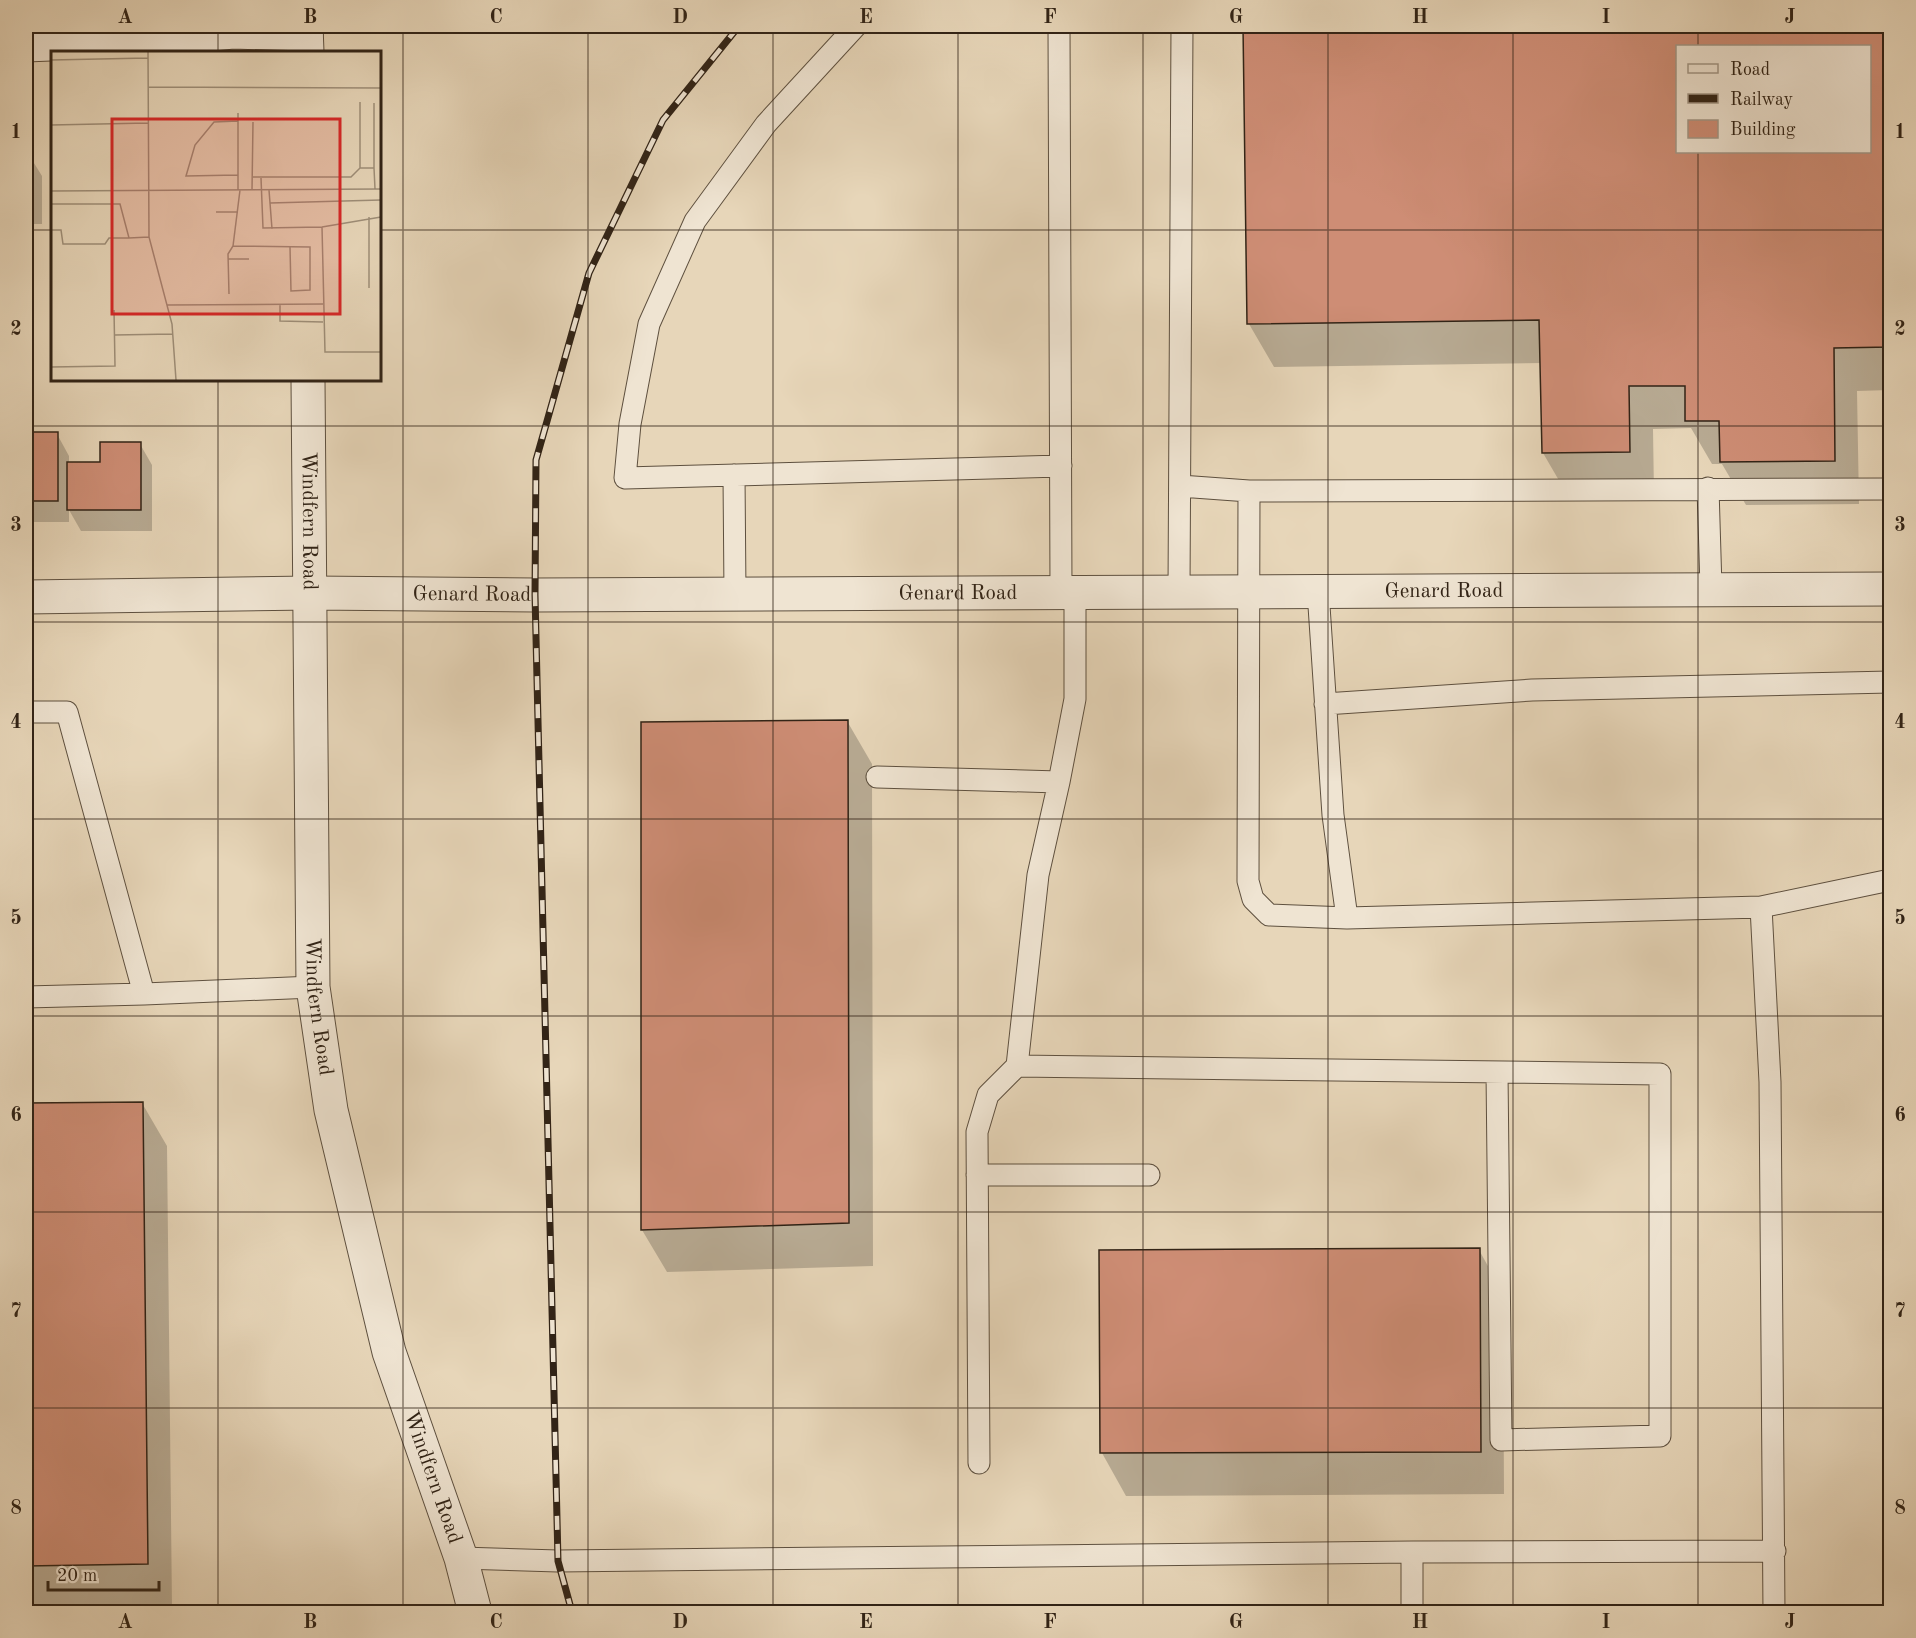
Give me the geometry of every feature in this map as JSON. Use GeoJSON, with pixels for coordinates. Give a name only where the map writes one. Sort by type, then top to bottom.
{"type":"FeatureCollection","features":[{"type":"Feature","properties":{"kind":"street"},"geometry":{"type":"LineString","coordinates":[[26,45],[149,40],[233,32],[306,37]]}},
{"type":"Feature","properties":{"kind":"street","name":"Windfern Road"},"geometry":{"type":"LineString","coordinates":[[308,381],[313,987],[331,1110],[389,1352],[461,1558],[475,1612]]}},
{"type":"Feature","properties":{"kind":"street","name":"Genard Road"},"geometry":{"type":"LineString","coordinates":[[26,597],[311,592],[523,595],[1890,589]]}},
{"type":"Feature","properties":{"kind":"lane"},"geometry":{"type":"LineString","coordinates":[[856,26],[766,124],[695,221],[649,324],[630,424],[625,478],[1061,466]]}},
{"type":"Feature","properties":{"kind":"lane"},"geometry":{"type":"LineString","coordinates":[[979,1463],[977,1132],[988,1095],[1017,1066],[1038,875],[1075,699],[1061,466],[1059,26]]}},
{"type":"Feature","properties":{"kind":"lane"},"geometry":{"type":"LineString","coordinates":[[1179,591],[1182,26]]}},
{"type":"Feature","properties":{"kind":"lane"},"geometry":{"type":"LineString","coordinates":[[734,475],[735,594]]}},
{"type":"Feature","properties":{"kind":"lane"},"geometry":{"type":"LineString","coordinates":[[1180,486],[1250,491],[1890,489]]}},
{"type":"Feature","properties":{"kind":"lane"},"geometry":{"type":"LineString","coordinates":[[1708,488],[1711,588]]}},
{"type":"Feature","properties":{"kind":"lane"},"geometry":{"type":"LineString","coordinates":[[1250,491],[1248,881],[1253,899],[1269,915],[1347,918],[1761,907],[1890,880]]}},
{"type":"Feature","properties":{"kind":"lane"},"geometry":{"type":"LineString","coordinates":[[1318,591],[1334,815],[1347,918]]}},
{"type":"Feature","properties":{"kind":"lane"},"geometry":{"type":"LineString","coordinates":[[1325,704],[1532,690],[1890,682]]}},
{"type":"Feature","properties":{"kind":"lane"},"geometry":{"type":"LineString","coordinates":[[26,712],[67,712],[144,994]]}},
{"type":"Feature","properties":{"kind":"lane"},"geometry":{"type":"LineString","coordinates":[[877,777],[1059,782]]}},
{"type":"Feature","properties":{"kind":"lane"},"geometry":{"type":"LineString","coordinates":[[1761,907],[1770,1082],[1774,1612]]}},
{"type":"Feature","properties":{"kind":"lane"},"geometry":{"type":"LineString","coordinates":[[26,997],[313,987]]}},
{"type":"Feature","properties":{"kind":"lane"},"geometry":{"type":"LineString","coordinates":[[1017,1066],[1660,1074],[1660,1436],[1501,1440],[1497,1072]]}},
{"type":"Feature","properties":{"kind":"lane"},"geometry":{"type":"LineString","coordinates":[[977,1175],[1149,1175]]}},
{"type":"Feature","properties":{"kind":"lane"},"geometry":{"type":"LineString","coordinates":[[461,1558],[582,1561],[1412,1552],[1775,1551]]}},
{"type":"Feature","properties":{"kind":"lane"},"geometry":{"type":"LineString","coordinates":[[1412,1552],[1413,1612]]}},
{"type":"Feature","properties":{"kind":"building"},"geometry":{"type":"Polygon","coordinates":[[[1243,26],[1890,26],[1890,347],[1834,348],[1835,461],[1720,462],[1719,421],[1685,421],[1685,386],[1629,386],[1630,452],[1542,453],[1539,320],[1247,324],[1243,26]]]}},
{"type":"Feature","properties":{"kind":"building"},"geometry":{"type":"Polygon","coordinates":[[[26,153],[30,153],[30,203],[26,203],[26,153]]]}},
{"type":"Feature","properties":{"kind":"building"},"geometry":{"type":"Polygon","coordinates":[[[26,432],[58,432],[58,501],[26,501],[26,432]]]}},
{"type":"Feature","properties":{"kind":"building"},"geometry":{"type":"Polygon","coordinates":[[[100,442],[141,442],[141,510],[67,510],[67,462],[100,462],[100,442]]]}},
{"type":"Feature","properties":{"kind":"building"},"geometry":{"type":"Polygon","coordinates":[[[848,720],[849,1223],[641,1230],[641,722],[848,720]]]}},
{"type":"Feature","properties":{"kind":"building"},"geometry":{"type":"Polygon","coordinates":[[[143,1102],[148,1564],[26,1566],[26,1103],[143,1102]]]}},
{"type":"Feature","properties":{"kind":"building"},"geometry":{"type":"Polygon","coordinates":[[[1480,1248],[1481,1452],[1100,1453],[1099,1250],[1480,1248]]]}},
{"type":"Feature","properties":{"kind":"railway"},"geometry":{"type":"LineString","coordinates":[[572,1612],[558,1561],[535,595],[536,460],[589,273],[663,120],[739,26]]}}]}
